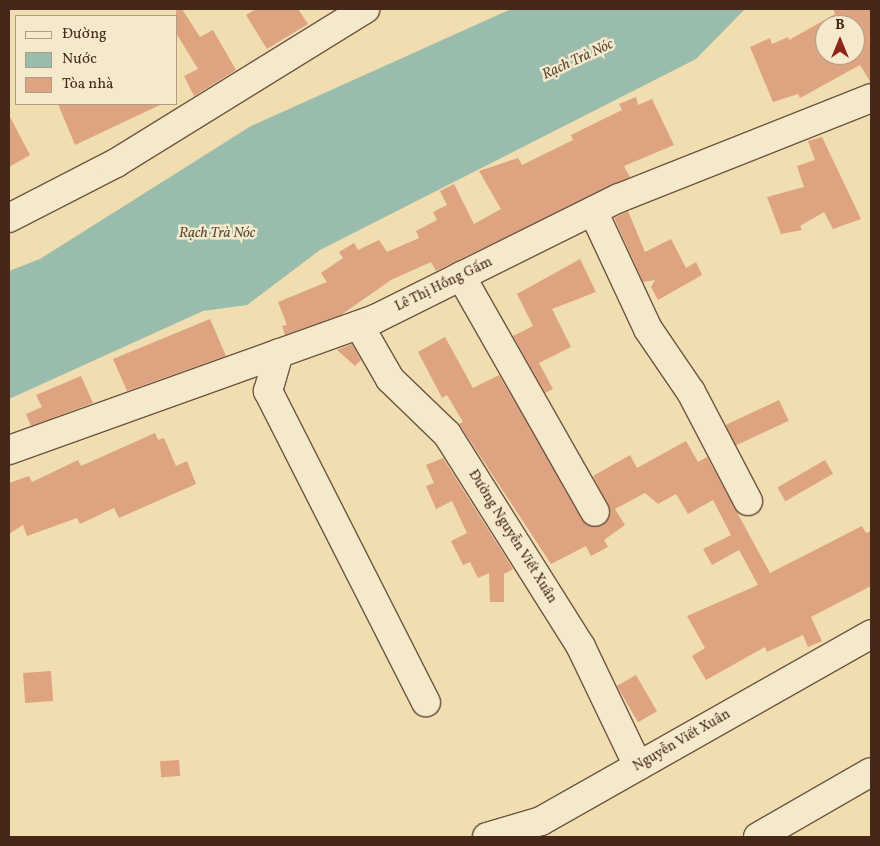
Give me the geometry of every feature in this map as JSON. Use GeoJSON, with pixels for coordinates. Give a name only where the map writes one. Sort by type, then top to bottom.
{"type":"FeatureCollection","features":[{"type":"Feature","properties":{"kind":"street"},"geometry":{"type":"LineString","coordinates":[[9,218],[116,163],[355,12]]}},
{"type":"Feature","properties":{"kind":"street","name":"Lê Thị Hồng Gấm"},"geometry":{"type":"LineString","coordinates":[[9,450],[359,325],[593,211],[871,98]]}},
{"type":"Feature","properties":{"kind":"street"},"geometry":{"type":"LineString","coordinates":[[593,211],[648,329],[691,392],[748,501]]}},
{"type":"Feature","properties":{"kind":"street"},"geometry":{"type":"LineString","coordinates":[[461,276],[594,512]]}},
{"type":"Feature","properties":{"kind":"street","name":"Đường Nguyễn Viết Xuân"},"geometry":{"type":"LineString","coordinates":[[359,325],[390,379],[447,434],[576,638],[638,766]]}},
{"type":"Feature","properties":{"kind":"street"},"geometry":{"type":"LineString","coordinates":[[279,353],[268,391],[426,702]]}},
{"type":"Feature","properties":{"kind":"street","name":"Nguyễn Viết Xuân"},"geometry":{"type":"LineString","coordinates":[[487,837],[541,821],[871,634]]}},
{"type":"Feature","properties":{"kind":"street"},"geometry":{"type":"LineString","coordinates":[[758,837],[871,772]]}},
{"type":"Feature","properties":{"kind":"water","name":"Rạch Trà Nóc"},"geometry":{"type":"Polygon","coordinates":[[[511,9],[745,9],[696,59],[320,250],[247,305],[203,311],[9,399],[9,271],[40,259],[251,126],[511,9]]]}},
{"type":"Feature","properties":{"kind":"building"},"geometry":{"type":"Polygon","coordinates":[[[176,9],[182,9],[200,37],[213,30],[236,70],[194,96],[184,76],[198,69],[178,36],[178,15],[176,15],[176,9]]]}},
{"type":"Feature","properties":{"kind":"building"},"geometry":{"type":"Polygon","coordinates":[[[256,9],[298,9],[308,24],[267,49],[246,15],[256,9]]]}},
{"type":"Feature","properties":{"kind":"building"},"geometry":{"type":"Polygon","coordinates":[[[833,9],[871,9],[871,83],[860,65],[865,65],[865,15],[833,15],[835,14],[833,9]]]}},
{"type":"Feature","properties":{"kind":"building"},"geometry":{"type":"Polygon","coordinates":[[[815,25],[815,65],[860,65],[800,98],[798,94],[773,102],[750,47],[770,38],[772,44],[788,37],[789,40],[815,25]]]}},
{"type":"Feature","properties":{"kind":"building"},"geometry":{"type":"Polygon","coordinates":[[[636,97],[638,105],[652,99],[674,145],[624,166],[630,177],[436,271],[431,262],[391,280],[341,315],[285,335],[282,326],[287,325],[278,302],[327,282],[321,273],[343,258],[339,252],[354,243],[358,250],[379,240],[387,252],[419,238],[416,231],[437,220],[433,212],[447,205],[440,191],[454,184],[474,224],[501,209],[479,171],[518,158],[522,165],[573,140],[571,135],[622,110],[619,104],[636,97]]]}},
{"type":"Feature","properties":{"kind":"building"},"geometry":{"type":"Polygon","coordinates":[[[58,105],[160,105],[75,145],[58,105]]]}},
{"type":"Feature","properties":{"kind":"building"},"geometry":{"type":"Polygon","coordinates":[[[9,115],[30,155],[9,167],[9,115]]]}},
{"type":"Feature","properties":{"kind":"building"},"geometry":{"type":"Polygon","coordinates":[[[822,137],[861,219],[833,229],[824,212],[800,226],[802,230],[781,234],[767,197],[804,187],[797,166],[815,160],[808,141],[822,137]]]}},
{"type":"Feature","properties":{"kind":"building"},"geometry":{"type":"Polygon","coordinates":[[[628,211],[645,252],[671,239],[686,268],[696,262],[702,275],[658,300],[651,287],[655,280],[643,282],[614,218],[628,211]]]}},
{"type":"Feature","properties":{"kind":"building"},"geometry":{"type":"Polygon","coordinates":[[[580,259],[596,292],[552,309],[571,347],[539,363],[553,389],[545,393],[513,336],[533,326],[517,294],[580,259]]]}},
{"type":"Feature","properties":{"kind":"building"},"geometry":{"type":"Polygon","coordinates":[[[210,319],[226,356],[127,391],[113,359],[210,319]]]}},
{"type":"Feature","properties":{"kind":"building"},"geometry":{"type":"Polygon","coordinates":[[[445,337],[473,388],[499,375],[587,525],[602,526],[611,513],[593,476],[630,455],[637,468],[686,441],[698,462],[707,457],[770,573],[862,526],[866,533],[871,531],[871,586],[811,617],[822,641],[808,647],[803,635],[767,652],[765,647],[706,680],[692,656],[705,648],[687,616],[758,585],[739,550],[712,565],[703,549],[731,535],[713,500],[688,514],[676,494],[658,504],[645,493],[615,509],[625,525],[604,540],[608,547],[591,556],[586,546],[551,564],[459,424],[463,422],[447,395],[442,398],[418,352],[445,337]]]}},
{"type":"Feature","properties":{"kind":"building"},"geometry":{"type":"Polygon","coordinates":[[[352,344],[361,360],[355,366],[337,350],[352,344]]]}},
{"type":"Feature","properties":{"kind":"building"},"geometry":{"type":"Polygon","coordinates":[[[81,376],[93,403],[31,426],[26,414],[42,407],[36,395],[81,376]]]}},
{"type":"Feature","properties":{"kind":"building"},"geometry":{"type":"Polygon","coordinates":[[[779,400],[789,421],[735,446],[726,425],[779,400]]]}},
{"type":"Feature","properties":{"kind":"building"},"geometry":{"type":"Polygon","coordinates":[[[155,433],[158,440],[164,438],[176,466],[187,461],[196,484],[119,518],[114,508],[80,524],[77,518],[27,536],[23,525],[9,534],[9,483],[29,476],[32,482],[78,460],[81,466],[155,433]]]}},
{"type":"Feature","properties":{"kind":"building"},"geometry":{"type":"Polygon","coordinates":[[[443,458],[513,569],[504,574],[504,602],[490,602],[489,573],[478,578],[470,562],[463,565],[451,541],[467,533],[452,501],[436,509],[426,486],[434,483],[426,465],[443,458]]]}},
{"type":"Feature","properties":{"kind":"building"},"geometry":{"type":"Polygon","coordinates":[[[825,460],[833,474],[785,501],[777,487],[825,460]]]}},
{"type":"Feature","properties":{"kind":"building"},"geometry":{"type":"Polygon","coordinates":[[[51,671],[53,701],[25,703],[23,673],[51,671]]]}},
{"type":"Feature","properties":{"kind":"building"},"geometry":{"type":"Polygon","coordinates":[[[636,675],[657,711],[638,722],[617,686],[636,675]]]}},
{"type":"Feature","properties":{"kind":"building"},"geometry":{"type":"Polygon","coordinates":[[[179,760],[180,776],[161,777],[160,761],[179,760]]]}}]}
